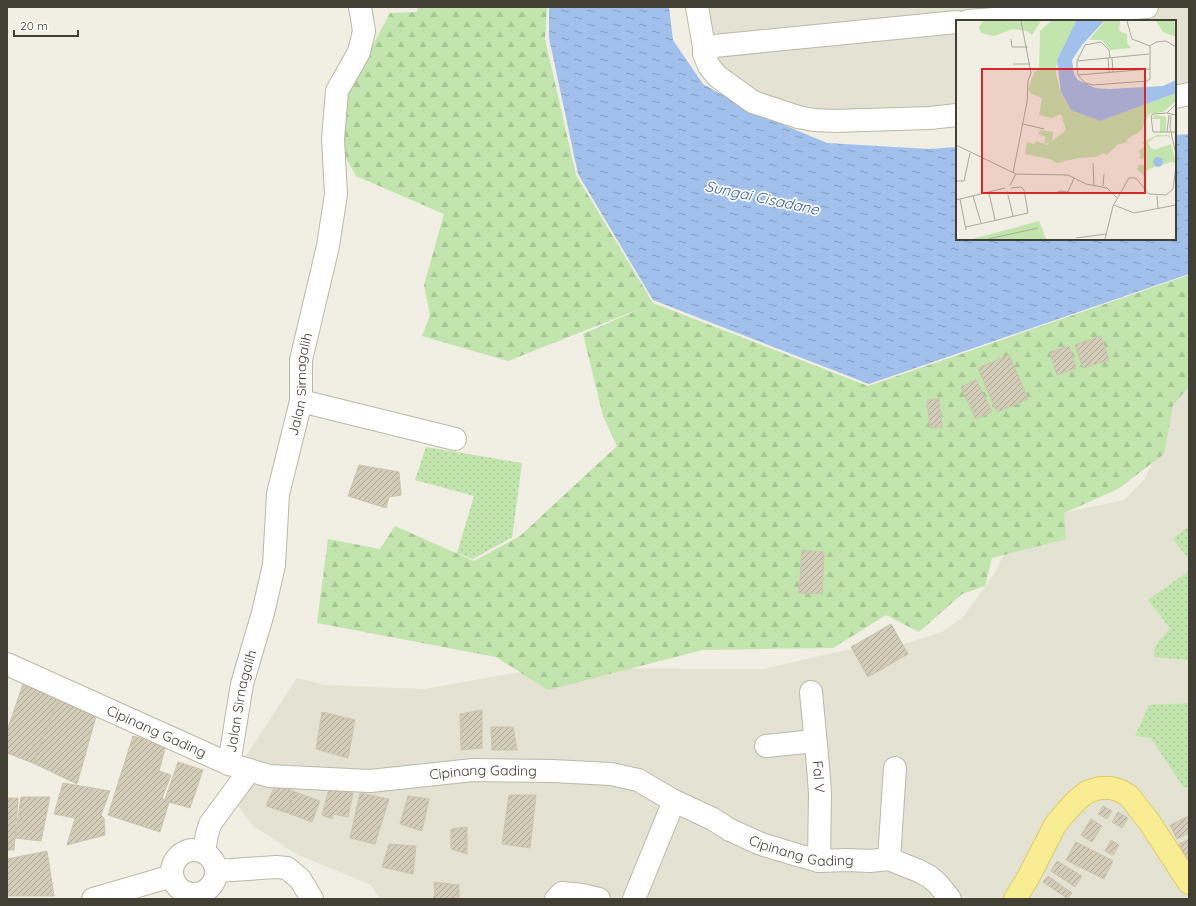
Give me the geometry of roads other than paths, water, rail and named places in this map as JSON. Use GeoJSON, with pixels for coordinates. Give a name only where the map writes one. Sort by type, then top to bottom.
{"type":"FeatureCollection","features":[{"type":"Feature","properties":{"kind":"main road"},"geometry":{"type":"LineString","coordinates":[[1015,899],[1028,878],[1050,835],[1064,814],[1087,792],[1100,788],[1111,788],[1121,791],[1134,801],[1189,883]]}},
{"type":"Feature","properties":{"kind":"street","name":"Jalan Sirnagalih"},"geometry":{"type":"LineString","coordinates":[[239,767],[242,684],[263,613],[274,565],[278,494],[301,401],[301,360],[328,246],[336,194],[333,139],[337,91],[359,52],[364,30],[360,7]]}},
{"type":"Feature","properties":{"kind":"street"},"geometry":{"type":"LineString","coordinates":[[697,7],[704,54],[709,66],[717,76],[753,102],[798,117],[814,120],[834,121],[930,118],[956,115]]}},
{"type":"Feature","properties":{"kind":"street"},"geometry":{"type":"LineString","coordinates":[[960,7],[960,20]]}},
{"type":"Feature","properties":{"kind":"street"},"geometry":{"type":"LineString","coordinates":[[981,20],[1147,7]]}},
{"type":"Feature","properties":{"kind":"street"},"geometry":{"type":"LineString","coordinates":[[704,47],[927,16],[956,22]]}},
{"type":"Feature","properties":{"kind":"street"},"geometry":{"type":"LineString","coordinates":[[1176,98],[1189,94]]}},
{"type":"Feature","properties":{"kind":"street"},"geometry":{"type":"LineString","coordinates":[[301,401],[455,439]]}},
{"type":"Feature","properties":{"kind":"street","name":"Cipinang Gading"},"geometry":{"type":"LineString","coordinates":[[7,664],[239,767],[269,776],[370,781],[473,770],[552,771],[610,774],[638,780],[674,801],[761,844],[819,861],[870,861],[889,859],[919,871],[930,878],[938,884],[950,899]]}},
{"type":"Feature","properties":{"kind":"street","name":"Fal V"},"geometry":{"type":"LineString","coordinates":[[811,692],[820,793],[819,861]]}},
{"type":"Feature","properties":{"kind":"street"},"geometry":{"type":"LineString","coordinates":[[766,746],[815,741]]}},
{"type":"Feature","properties":{"kind":"street"},"geometry":{"type":"LineString","coordinates":[[204,852],[210,824],[239,767]]}},
{"type":"Feature","properties":{"kind":"street"},"geometry":{"type":"LineString","coordinates":[[889,859],[895,768]]}},
{"type":"Feature","properties":{"kind":"street"},"geometry":{"type":"LineString","coordinates":[[634,899],[674,801]]}},
{"type":"Feature","properties":{"kind":"street"},"geometry":{"type":"LineString","coordinates":[[93,899],[181,889],[194,894],[203,892],[210,887],[215,880],[217,871],[213,860],[204,852],[192,850],[181,854],[173,864],[181,889]]}},
{"type":"Feature","properties":{"kind":"street"},"geometry":{"type":"LineString","coordinates":[[217,871],[276,867],[287,868],[300,879],[312,899]]}},
{"type":"Feature","properties":{"kind":"street"},"geometry":{"type":"LineString","coordinates":[[556,899],[562,893],[582,895],[599,899]]}},
{"type":"Feature","properties":{"kind":"water","name":"Sungai Cisadane"},"geometry":{"type":"Polygon","coordinates":[[[549,7],[669,7],[673,40],[703,84],[751,111],[827,143],[929,149],[956,147],[956,240],[1176,240],[1176,135],[1189,134],[1189,274],[869,384],[653,300],[578,174],[549,38],[549,7]]]}}]}
